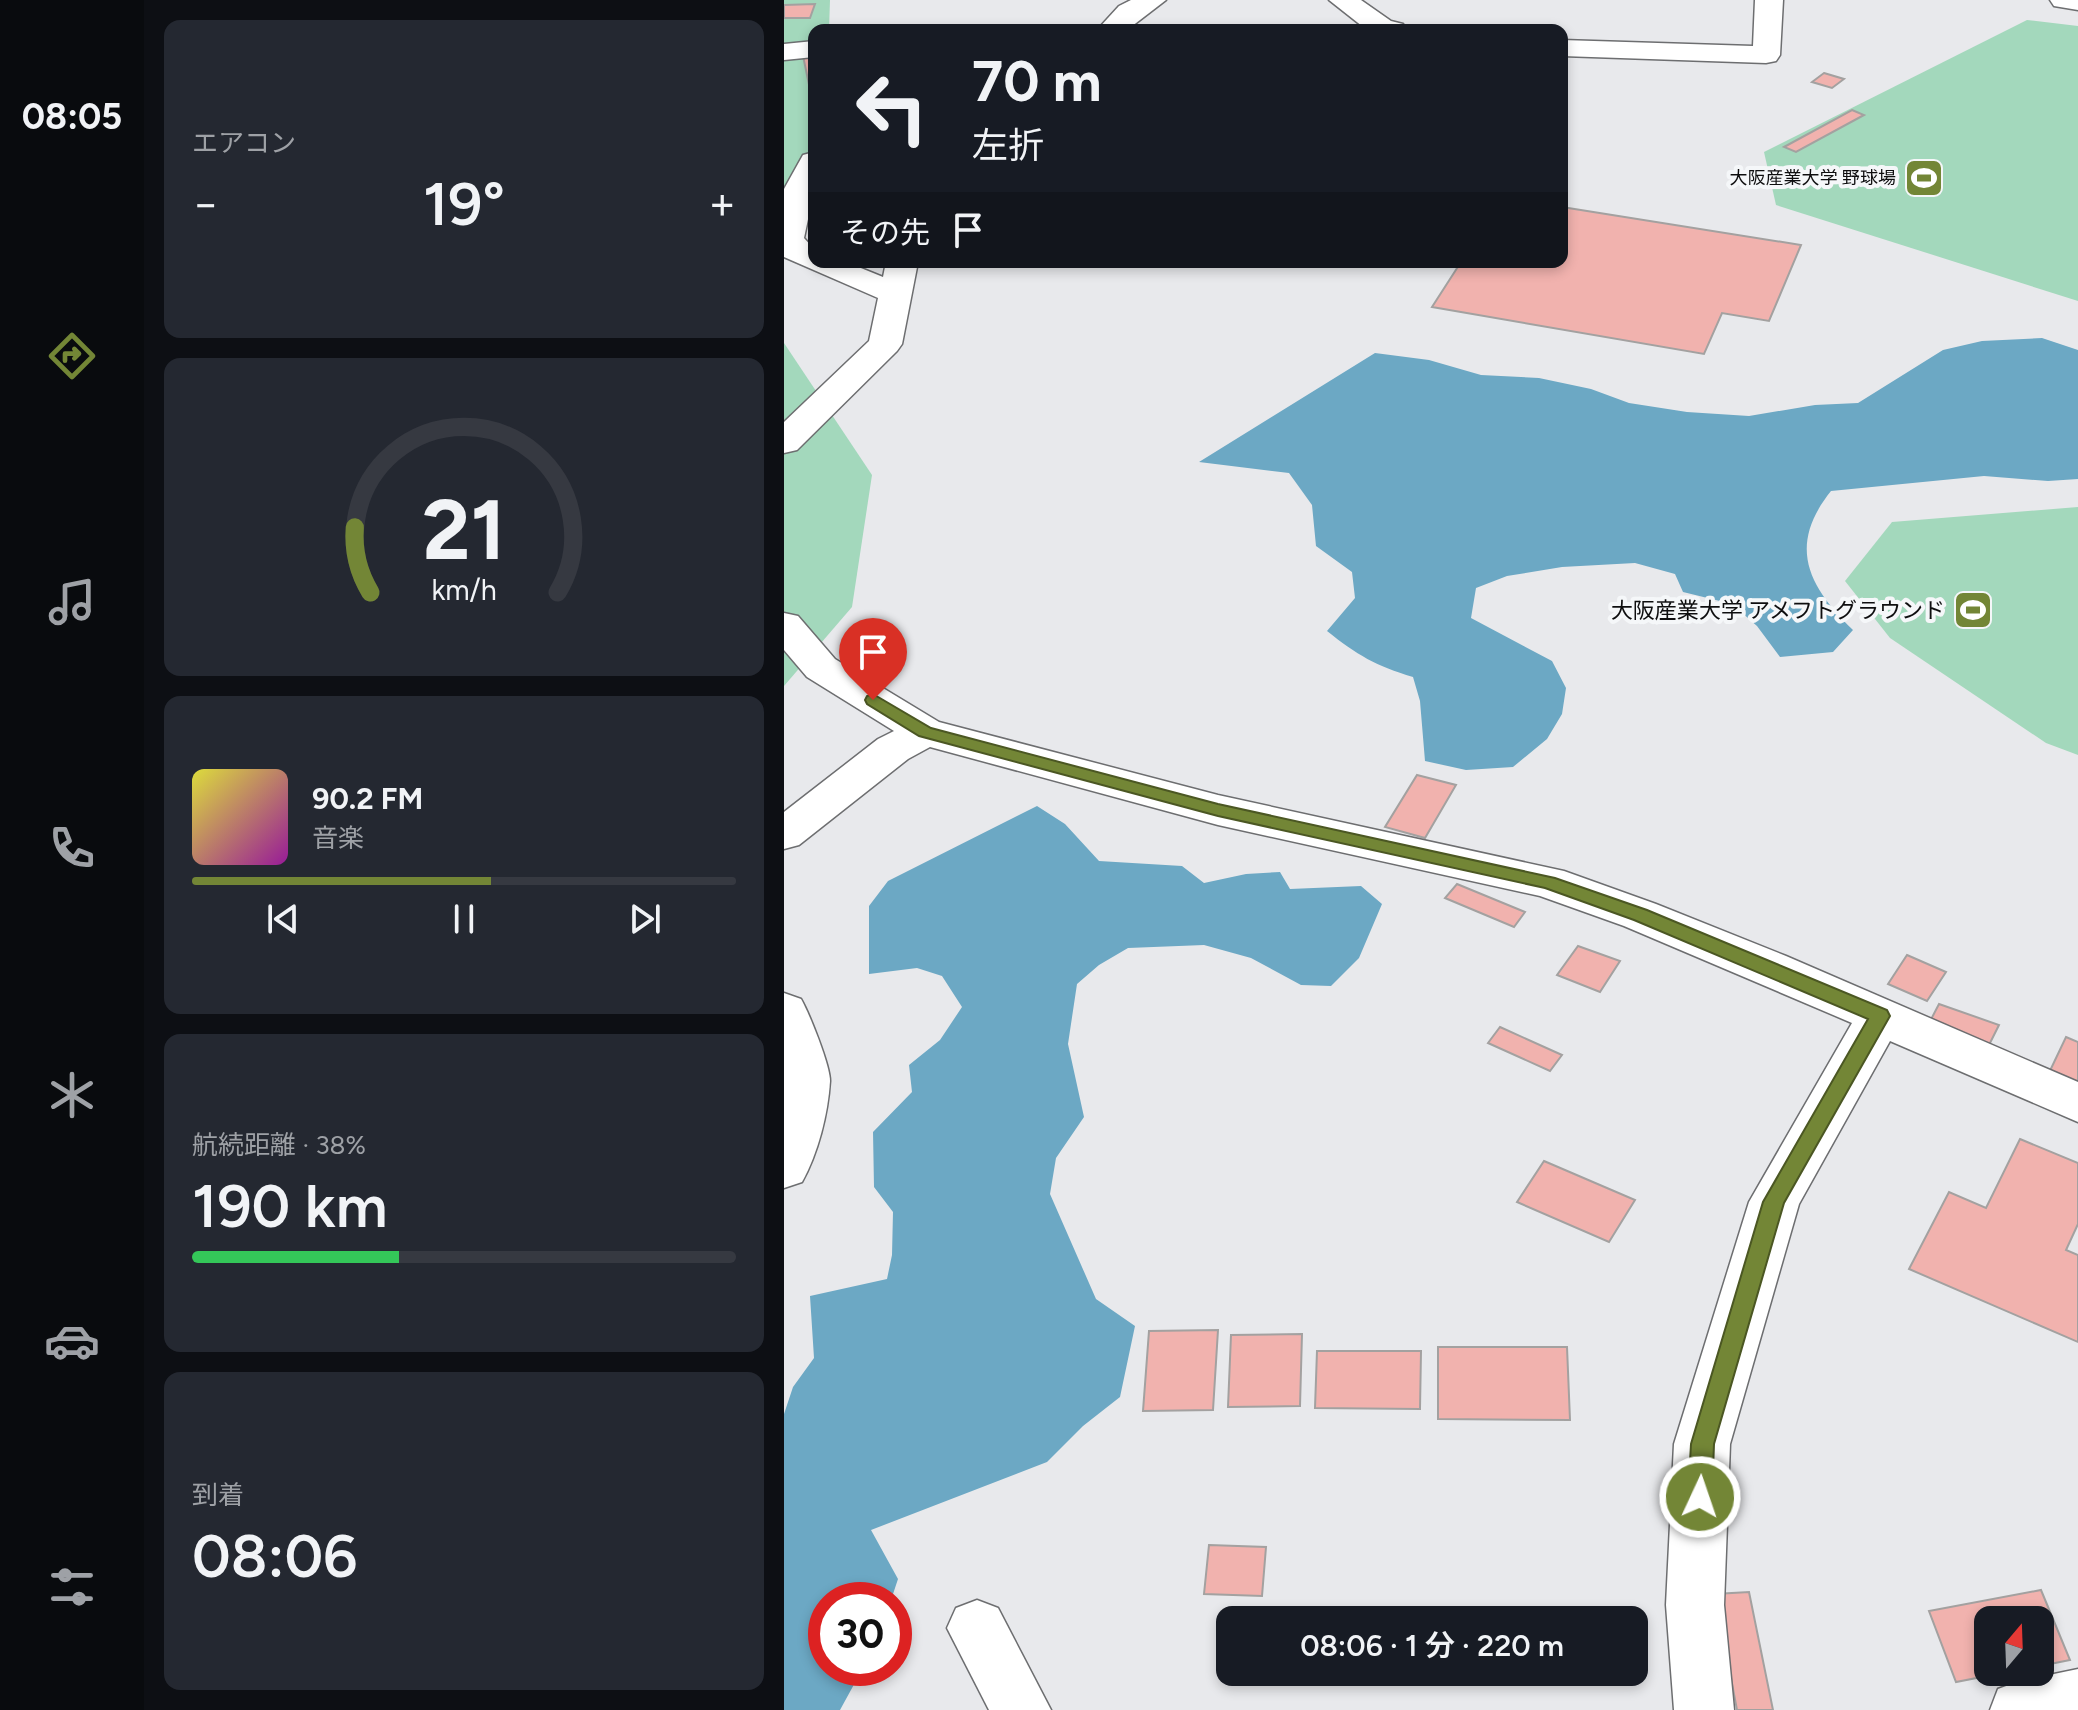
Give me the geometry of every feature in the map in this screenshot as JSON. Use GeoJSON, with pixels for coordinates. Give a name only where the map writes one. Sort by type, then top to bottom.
{"type":"FeatureCollection","features":[{"type":"Feature","properties":{"kind":"street"},"geometry":{"type":"LineString","coordinates":[[1117,24],[1129,12],[1152,0]]}},
{"type":"Feature","properties":{"kind":"street"},"geometry":{"type":"LineString","coordinates":[[1343,0],[1377,24]]}},
{"type":"Feature","properties":{"kind":"street"},"geometry":{"type":"LineString","coordinates":[[1568,48],[1766,55],[1769,0]]}},
{"type":"Feature","properties":{"kind":"street"},"geometry":{"type":"LineString","coordinates":[[2064,0],[2078,2]]}},
{"type":"Feature","properties":{"kind":"street"},"geometry":{"type":"LineString","coordinates":[[784,52],[808,50]]}},
{"type":"Feature","properties":{"kind":"street"},"geometry":{"type":"LineString","coordinates":[[808,173],[796,196],[788,238],[797,253],[808,258]]}},
{"type":"Feature","properties":{"kind":"street"},"geometry":{"type":"LineString","coordinates":[[784,442],[885,344],[898,278],[850,268]]}},
{"type":"Feature","properties":{"kind":"street"},"geometry":{"type":"LineString","coordinates":[[784,625],[821,668],[925,732],[1218,810],[1548,882],[1640,915],[2078,1103]]}},
{"type":"Feature","properties":{"kind":"street"},"geometry":{"type":"LineString","coordinates":[[784,834],[893,749],[925,732]]}},
{"type":"Feature","properties":{"kind":"street"},"geometry":{"type":"LineString","coordinates":[[784,1011],[806,1078],[791,1156],[784,1168]]}},
{"type":"Feature","properties":{"kind":"street"},"geometry":{"type":"LineString","coordinates":[[1704,1710],[1695,1605],[1702,1444],[1774,1202],[1880,1016]]}},
{"type":"Feature","properties":{"kind":"street"},"geometry":{"type":"LineString","coordinates":[[977,1628],[1021,1710]]}},
{"type":"Feature","properties":{"kind":"street"},"geometry":{"type":"LineString","coordinates":[[2020,1710],[2078,1698]]}},
{"type":"Feature","properties":{"kind":"green space"},"geometry":{"type":"Polygon","coordinates":[[[784,0],[830,0],[829,24],[808,24],[808,187],[784,231],[784,0]]]}},
{"type":"Feature","properties":{"kind":"green space","name":"大阪産業大学 野球場"},"geometry":{"type":"Polygon","coordinates":[[[2027,20],[2078,26],[2078,301],[1776,205],[1764,152],[2027,20]]]}},
{"type":"Feature","properties":{"kind":"green space"},"geometry":{"type":"Polygon","coordinates":[[[784,343],[872,475],[852,607],[784,686],[784,343]]]}},
{"type":"Feature","properties":{"kind":"green space","name":"大阪産業大学 アメフトグラウンド"},"geometry":{"type":"Polygon","coordinates":[[[2078,507],[2078,755],[2046,743],[1890,638],[1845,581],[1892,522],[2078,507]]]}},
{"type":"Feature","properties":{"kind":"water"},"geometry":{"type":"Polygon","coordinates":[[[2042,338],[2078,350],[2078,479],[2048,481],[1984,476],[1831,491],[1817,511],[1807,548],[1815,581],[1837,614],[1853,630],[1833,652],[1780,657],[1757,626],[1732,604],[1683,592],[1675,574],[1635,563],[1562,567],[1507,576],[1476,588],[1471,618],[1552,661],[1566,688],[1562,714],[1547,739],[1513,767],[1466,770],[1425,761],[1420,701],[1413,677],[1367,659],[1327,631],[1355,598],[1352,572],[1316,546],[1312,505],[1289,473],[1199,462],[1375,353],[1429,360],[1481,375],[1539,378],[1591,389],[1629,403],[1687,412],[1749,416],[1815,405],[1858,403],[1943,350],[1982,341],[2042,338]]]}},
{"type":"Feature","properties":{"kind":"water"},"geometry":{"type":"Polygon","coordinates":[[[1037,806],[1065,824],[1099,861],[1182,866],[1204,883],[1246,874],[1280,872],[1290,889],[1361,886],[1382,904],[1359,958],[1331,986],[1301,985],[1251,958],[1204,945],[1128,948],[1099,965],[1077,984],[1068,1044],[1084,1117],[1056,1158],[1050,1194],[1096,1299],[1135,1326],[1120,1397],[1083,1426],[1047,1462],[871,1530],[897,1582],[808,1582],[808,1686],[853,1686],[840,1710],[784,1710],[784,1414],[793,1387],[814,1358],[810,1296],[887,1279],[892,1255],[893,1212],[874,1187],[873,1132],[912,1092],[909,1065],[940,1040],[962,1007],[942,976],[917,968],[869,974],[869,906],[888,881],[1037,806]]]}},
{"type":"Feature","properties":{"kind":"building"},"geometry":{"type":"Polygon","coordinates":[[[815,4],[810,18],[784,18],[784,5],[815,4]]]}},
{"type":"Feature","properties":{"kind":"building"},"geometry":{"type":"Polygon","coordinates":[[[803,56],[808,56],[808,80],[803,56]]]}},
{"type":"Feature","properties":{"kind":"building"},"geometry":{"type":"Polygon","coordinates":[[[1824,73],[1844,79],[1832,88],[1812,82],[1824,73]]]}},
{"type":"Feature","properties":{"kind":"building"},"geometry":{"type":"Polygon","coordinates":[[[1852,110],[1864,115],[1796,152],[1784,147],[1852,110]]]}},
{"type":"Feature","properties":{"kind":"building"},"geometry":{"type":"Polygon","coordinates":[[[1568,208],[1801,245],[1769,321],[1722,313],[1704,354],[1432,307],[1457,268],[1568,268],[1568,208]]]}},
{"type":"Feature","properties":{"kind":"building"},"geometry":{"type":"Polygon","coordinates":[[[1417,775],[1456,785],[1425,838],[1385,827],[1417,775]]]}},
{"type":"Feature","properties":{"kind":"building"},"geometry":{"type":"Polygon","coordinates":[[[1457,884],[1525,912],[1514,927],[1445,898],[1457,884]]]}},
{"type":"Feature","properties":{"kind":"building"},"geometry":{"type":"Polygon","coordinates":[[[1578,946],[1620,961],[1600,992],[1557,975],[1578,946]]]}},
{"type":"Feature","properties":{"kind":"building"},"geometry":{"type":"Polygon","coordinates":[[[1907,955],[1946,972],[1927,1001],[1888,984],[1907,955]]]}},
{"type":"Feature","properties":{"kind":"building"},"geometry":{"type":"Polygon","coordinates":[[[1939,1004],[1999,1025],[1986,1051],[1926,1029],[1939,1004]]]}},
{"type":"Feature","properties":{"kind":"building"},"geometry":{"type":"Polygon","coordinates":[[[1500,1027],[1562,1055],[1550,1071],[1488,1043],[1500,1027]]]}},
{"type":"Feature","properties":{"kind":"building"},"geometry":{"type":"Polygon","coordinates":[[[2066,1037],[2078,1042],[2078,1089],[2047,1077],[2066,1037]]]}},
{"type":"Feature","properties":{"kind":"building"},"geometry":{"type":"Polygon","coordinates":[[[2020,1139],[2078,1163],[2078,1224],[2066,1250],[2078,1255],[2078,1342],[1909,1269],[1949,1192],[1986,1208],[2020,1139]]]}},
{"type":"Feature","properties":{"kind":"building"},"geometry":{"type":"Polygon","coordinates":[[[1544,1161],[1635,1200],[1609,1242],[1517,1202],[1544,1161]]]}},
{"type":"Feature","properties":{"kind":"building"},"geometry":{"type":"Polygon","coordinates":[[[1218,1330],[1213,1410],[1143,1411],[1149,1331],[1218,1330]]]}},
{"type":"Feature","properties":{"kind":"building"},"geometry":{"type":"Polygon","coordinates":[[[1302,1334],[1300,1406],[1228,1407],[1231,1335],[1302,1334]]]}},
{"type":"Feature","properties":{"kind":"building"},"geometry":{"type":"Polygon","coordinates":[[[1438,1347],[1567,1347],[1570,1420],[1438,1419],[1438,1347]]]}},
{"type":"Feature","properties":{"kind":"building"},"geometry":{"type":"Polygon","coordinates":[[[1317,1351],[1421,1351],[1420,1409],[1315,1408],[1317,1351]]]}},
{"type":"Feature","properties":{"kind":"building"},"geometry":{"type":"Polygon","coordinates":[[[1209,1545],[1266,1547],[1262,1596],[1204,1594],[1209,1545]]]}},
{"type":"Feature","properties":{"kind":"building"},"geometry":{"type":"Polygon","coordinates":[[[2041,1590],[2048,1606],[1974,1606],[1974,1678],[1956,1682],[1929,1611],[2041,1590]]]}},
{"type":"Feature","properties":{"kind":"building"},"geometry":{"type":"Polygon","coordinates":[[[1749,1592],[1773,1710],[1737,1710],[1715,1594],[1749,1592]]]}},
{"type":"Feature","properties":{"kind":"building"},"geometry":{"type":"Polygon","coordinates":[[[2054,1621],[2070,1660],[2054,1663],[2054,1621]]]}},
{"type":"Feature","properties":{"kind":"place","name":"大阪産業大学 野球場"},"geometry":{"type":"Point","coordinates":[1924,178]}},
{"type":"Feature","properties":{"kind":"place","name":"大阪産業大学 アメフトグラウンド"},"geometry":{"type":"Point","coordinates":[1973,610]}},
{"type":"Feature","properties":{"kind":"route"},"geometry":{"type":"LineString","coordinates":[[873,700],[925,732],[1218,810],[1548,882],[1640,915],[1880,1016],[1774,1202],[1702,1444],[1700,1497]]}}]}
